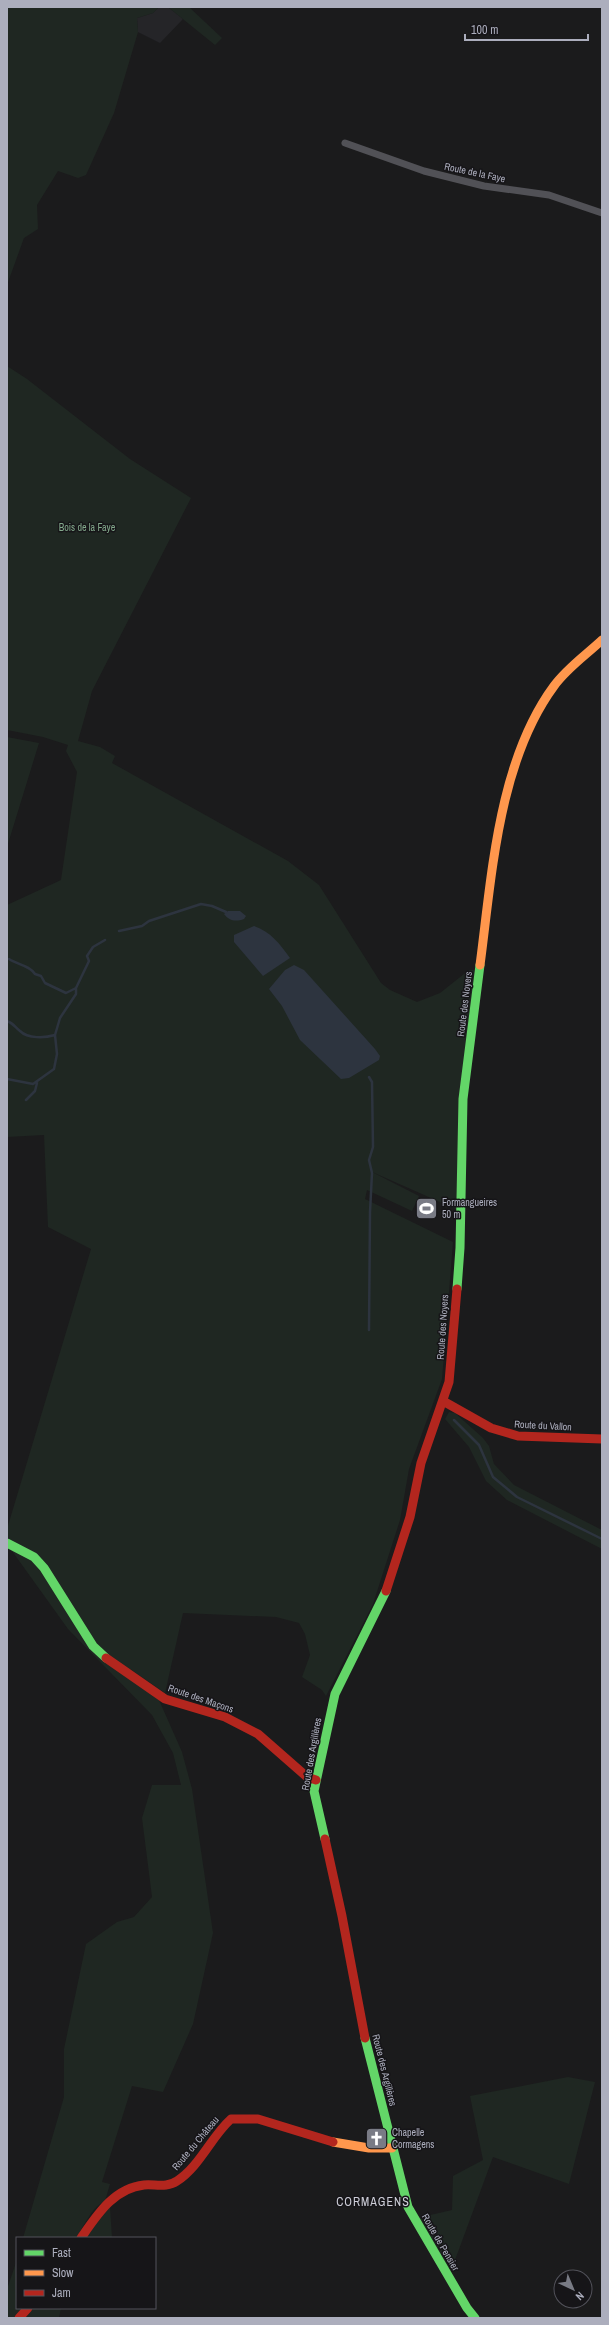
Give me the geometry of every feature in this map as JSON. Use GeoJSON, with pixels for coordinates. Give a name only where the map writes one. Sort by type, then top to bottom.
{"type":"FeatureCollection","features":[{"type":"Feature","properties":{"kind":"street","name":"Route de la Faye"},"geometry":{"type":"LineString","coordinates":[[345,143],[424,170],[484,186],[549,195],[602,212]]}},
{"type":"Feature","properties":{"kind":"street","name":"Route des Noyers"},"geometry":{"type":"LineString","coordinates":[[443,1401],[451,1368],[454,1303],[460,1248],[463,1099],[498,828],[505,796],[542,707],[563,675],[602,640]]}},
{"type":"Feature","properties":{"kind":"street","name":"Route du Vallon"},"geometry":{"type":"LineString","coordinates":[[443,1401],[504,1434],[518,1436],[602,1439]]}},
{"type":"Feature","properties":{"kind":"street","name":"Route des Argillères"},"geometry":{"type":"LineString","coordinates":[[392,2148],[364,2030],[342,1916],[315,1799],[316,1780],[335,1694],[382,1602],[410,1517],[417,1490],[420,1463],[443,1401]]}},
{"type":"Feature","properties":{"kind":"street","name":"Route des Maçons"},"geometry":{"type":"LineString","coordinates":[[7,1543],[34,1557],[44,1568],[93,1646],[123,1672],[165,1699],[240,1724],[258,1734],[307,1777],[316,1780]]}},
{"type":"Feature","properties":{"kind":"street","name":"Route du Château"},"geometry":{"type":"LineString","coordinates":[[82,2237],[98,2213],[121,2192],[137,2186],[163,2186],[178,2180],[202,2154],[224,2124],[231,2119],[252,2118],[332,2141],[361,2147],[392,2148]]}},
{"type":"Feature","properties":{"kind":"street","name":"Route de Pensier"},"geometry":{"type":"LineString","coordinates":[[392,2148],[408,2207],[475,2318]]}},
{"type":"Feature","properties":{"kind":"street"},"geometry":{"type":"LineString","coordinates":[[18,2318],[27,2309]]}},
{"type":"Feature","properties":{"kind":"shaded area"},"geometry":{"type":"Polygon","coordinates":[[[159,7],[168,7],[183,19],[160,43],[138,32],[137,18],[153,13],[159,7]]]}},
{"type":"Feature","properties":{"kind":"shaded area"},"geometry":{"type":"Polygon","coordinates":[[[228,911],[240,911],[246,916],[244,919],[233,920],[224,914],[228,911]]]}},
{"type":"Feature","properties":{"kind":"shaded area"},"geometry":{"type":"Polygon","coordinates":[[[254,926],[270,935],[290,958],[263,976],[234,942],[234,935],[254,926]]]}},
{"type":"Feature","properties":{"kind":"shaded area"},"geometry":{"type":"Polygon","coordinates":[[[294,965],[304,970],[375,1049],[380,1056],[379,1060],[349,1078],[341,1079],[300,1040],[282,1006],[269,989],[285,970],[294,965]]]}},
{"type":"Feature","properties":{"kind":"green space"},"geometry":{"type":"Polygon","coordinates":[[[7,7],[159,7],[153,13],[137,18],[138,32],[114,113],[86,175],[78,178],[58,171],[37,205],[38,229],[24,238],[7,285],[7,7]]]}},
{"type":"Feature","properties":{"kind":"green space"},"geometry":{"type":"Polygon","coordinates":[[[168,7],[189,7],[222,38],[215,45],[168,7]]]}},
{"type":"Feature","properties":{"kind":"green space","name":"Bois de la Faye"},"geometry":{"type":"Polygon","coordinates":[[[7,366],[27,379],[130,459],[191,498],[92,691],[78,741],[100,747],[115,756],[112,763],[288,861],[319,885],[381,983],[390,990],[417,1002],[440,993],[469,970],[474,970],[458,1210],[370,1171],[419,1196],[412,1211],[367,1190],[365,1199],[453,1242],[442,1379],[409,1469],[400,1520],[373,1604],[326,1696],[322,1690],[302,1677],[310,1655],[305,1634],[299,1623],[276,1617],[183,1613],[165,1693],[130,1669],[159,1700],[182,1752],[192,1789],[213,1933],[193,2024],[163,2092],[132,2086],[102,2182],[110,2184],[105,2201],[95,2208],[77,2237],[23,2237],[64,2097],[64,2049],[86,1944],[117,1922],[134,1917],[152,1897],[142,1818],[152,1785],[181,1785],[173,1753],[152,1715],[68,1629],[7,1544],[7,1529],[91,1249],[48,1227],[44,1135],[7,1137],[7,905],[61,880],[77,772],[66,751],[68,745],[43,737],[7,730],[7,366]]]}},
{"type":"Feature","properties":{"kind":"green space"},"geometry":{"type":"Polygon","coordinates":[[[7,737],[39,743],[7,847],[7,737]]]}},
{"type":"Feature","properties":{"kind":"green space"},"geometry":{"type":"Polygon","coordinates":[[[449,1412],[455,1413],[483,1438],[489,1446],[494,1464],[514,1485],[602,1530],[602,1549],[507,1500],[486,1481],[469,1447],[445,1419],[449,1412]]]}},
{"type":"Feature","properties":{"kind":"green space"},"geometry":{"type":"Polygon","coordinates":[[[568,2077],[595,2082],[569,2184],[493,2157],[451,2271],[417,2218],[452,2210],[453,2176],[483,2160],[470,2096],[568,2077]]]}},
{"type":"Feature","properties":{"kind":"green space"},"geometry":{"type":"Polygon","coordinates":[[[110,2207],[112,2237],[85,2237],[110,2207]]]}},
{"type":"Feature","properties":{"kind":"green space"},"geometry":{"type":"Polygon","coordinates":[[[16,2263],[16,2309],[22,2309],[13,2318],[7,2318],[7,2289],[16,2263]]]}},
{"type":"Feature","properties":{"kind":"green space"},"geometry":{"type":"Polygon","coordinates":[[[33,2309],[61,2309],[59,2318],[25,2318],[33,2309]]]}},
{"type":"Feature","properties":{"kind":"waterway"},"geometry":{"type":"LineString","coordinates":[[119,931],[142,926],[149,921],[201,904],[212,906],[226,912]]}},
{"type":"Feature","properties":{"kind":"waterway"},"geometry":{"type":"LineString","coordinates":[[7,1079],[33,1084],[54,1069],[57,1054],[55,1035],[60,1018],[76,994],[76,988],[89,961],[87,956],[93,947],[105,940]]}},
{"type":"Feature","properties":{"kind":"waterway"},"geometry":{"type":"LineString","coordinates":[[9,959],[27,967],[35,974],[41,976],[45,983],[66,993],[76,988]]}},
{"type":"Feature","properties":{"kind":"waterway"},"geometry":{"type":"LineString","coordinates":[[7,1021],[23,1034],[32,1037],[46,1037],[55,1035]]}},
{"type":"Feature","properties":{"kind":"waterway"},"geometry":{"type":"LineString","coordinates":[[369,1077],[372,1082],[373,1147],[369,1160],[372,1173],[370,1212],[369,1330]]}},
{"type":"Feature","properties":{"kind":"waterway"},"geometry":{"type":"LineString","coordinates":[[26,1100],[35,1091],[37,1083]]}},
{"type":"Feature","properties":{"kind":"waterway"},"geometry":{"type":"LineString","coordinates":[[454,1420],[479,1445],[493,1477],[517,1497],[602,1539]]}},
{"type":"Feature","properties":{"kind":"traffic: fast"},"geometry":{"type":"LineString","coordinates":[[457,1289],[460,1248],[463,1099],[480,965]]}},
{"type":"Feature","properties":{"kind":"traffic: fast"},"geometry":{"type":"LineString","coordinates":[[7,1543],[34,1557],[44,1568],[93,1646],[106,1658]]}},
{"type":"Feature","properties":{"kind":"traffic: fast"},"geometry":{"type":"LineString","coordinates":[[325,1839],[314,1791],[335,1694],[386,1591]]}},
{"type":"Feature","properties":{"kind":"traffic: fast"},"geometry":{"type":"LineString","coordinates":[[365,2038],[408,2207],[467,2308],[475,2318]]}},
{"type":"Feature","properties":{"kind":"traffic: slow"},"geometry":{"type":"LineString","coordinates":[[480,965],[500,820],[520,749],[535,716],[559,679],[602,640]]}},
{"type":"Feature","properties":{"kind":"traffic: slow"},"geometry":{"type":"LineString","coordinates":[[333,2142],[369,2148],[392,2148]]}},
{"type":"Feature","properties":{"kind":"traffic: jam"},"geometry":{"type":"LineString","coordinates":[[386,1591],[410,1517],[421,1463],[449,1382],[457,1289]]}},
{"type":"Feature","properties":{"kind":"traffic: jam"},"geometry":{"type":"LineString","coordinates":[[443,1401],[491,1428],[518,1436],[602,1439]]}},
{"type":"Feature","properties":{"kind":"traffic: jam"},"geometry":{"type":"LineString","coordinates":[[106,1658],[165,1699],[225,1717],[258,1734],[307,1777],[316,1780]]}},
{"type":"Feature","properties":{"kind":"traffic: jam"},"geometry":{"type":"LineString","coordinates":[[325,1839],[342,1916],[365,2038]]}},
{"type":"Feature","properties":{"kind":"traffic: jam"},"geometry":{"type":"LineString","coordinates":[[82,2237],[93,2220],[107,2204],[124,2191],[133,2187],[144,2185],[173,2183],[185,2175],[199,2160],[217,2134],[231,2119],[258,2119],[333,2142]]}},
{"type":"Feature","properties":{"kind":"traffic: jam"},"geometry":{"type":"LineString","coordinates":[[19,2318],[27,2309]]}},
{"type":"Feature","properties":{"kind":"place","name":"Formangueires 50 m"},"geometry":{"type":"Point","coordinates":[426,1208]}},
{"type":"Feature","properties":{"kind":"place","name":"Chapelle Cormagens"},"geometry":{"type":"Point","coordinates":[376,2138]}},
{"type":"Feature","properties":{"kind":"district","name":"CORMAGENS"},"geometry":{"type":"Point","coordinates":[373,2202]}}]}
